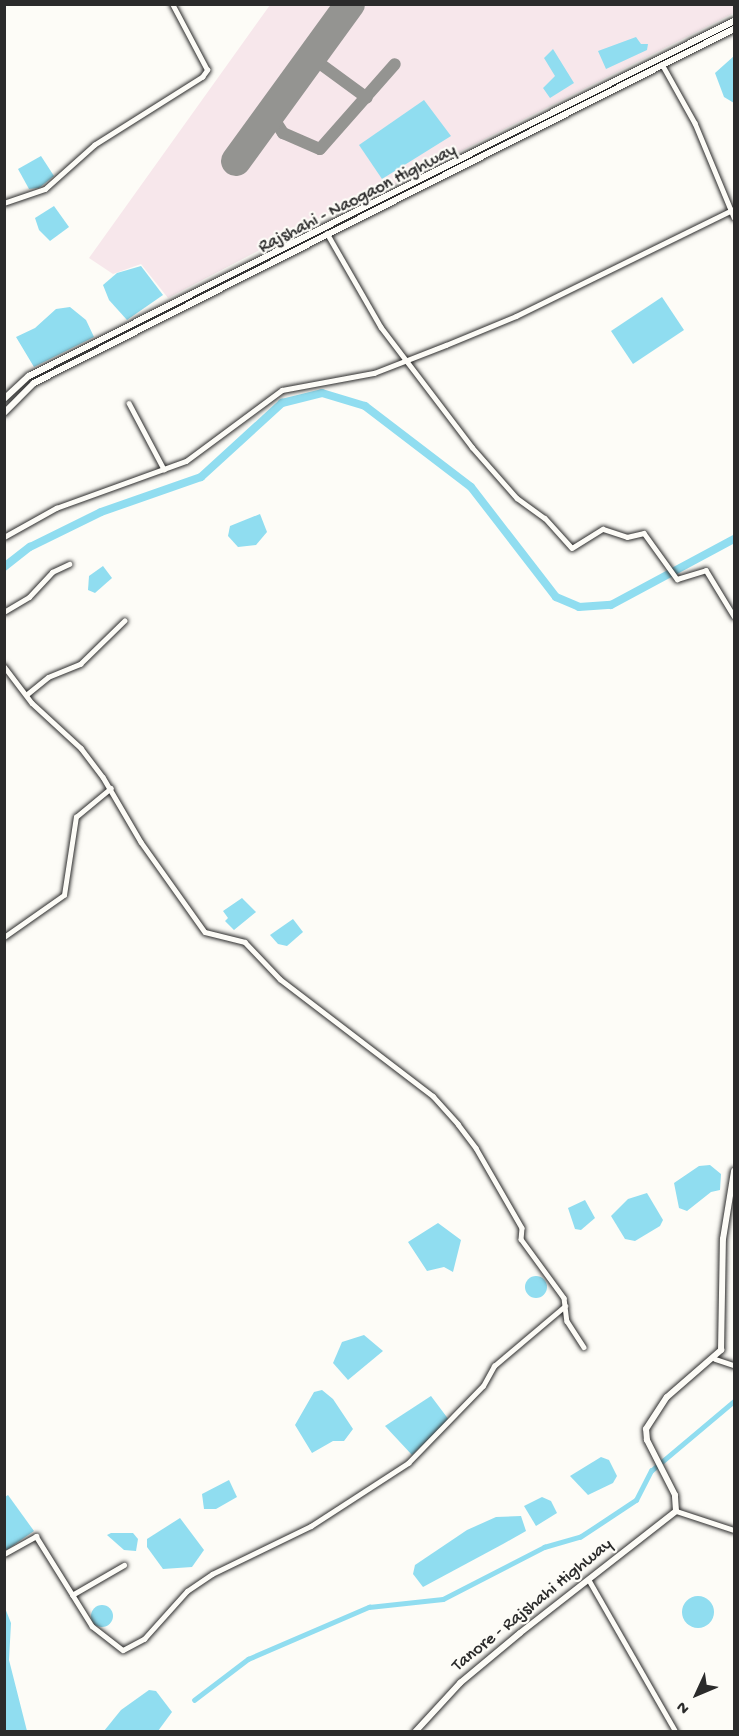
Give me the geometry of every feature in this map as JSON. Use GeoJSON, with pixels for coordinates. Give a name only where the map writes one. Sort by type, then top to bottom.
{"type":"FeatureCollection","features":[{"type":"Feature","properties":{"kind":"main road","name":"Rajshahi - Naogaon Highway"},"geometry":{"type":"LineString","coordinates":[[4,413],[34,383],[312,237],[735,21]]}},
{"type":"Feature","properties":{"kind":"main road","name":"Rajshahi - Naogaon Highway"},"geometry":{"type":"LineString","coordinates":[[4,399],[29,376],[312,237],[327,233],[735,29]]}},
{"type":"Feature","properties":{"kind":"main road"},"geometry":{"type":"LineString","coordinates":[[676,1511],[675,1495],[647,1440],[649,1423],[667,1397],[715,1359],[723,1343],[723,1239],[735,1171]]}},
{"type":"Feature","properties":{"kind":"main road","name":"Tanore - Rajshahi Highway"},"geometry":{"type":"LineString","coordinates":[[415,1731],[460,1683],[676,1511]]}},
{"type":"Feature","properties":{"kind":"street"},"geometry":{"type":"LineString","coordinates":[[4,203],[45,189],[94,145],[202,77],[207,70],[172,4]]}},
{"type":"Feature","properties":{"kind":"street"},"geometry":{"type":"LineString","coordinates":[[662,64],[694,123],[735,217]]}},
{"type":"Feature","properties":{"kind":"street"},"geometry":{"type":"LineString","coordinates":[[4,537],[56,508],[164,469],[208,449],[282,390],[374,373],[507,320],[733,210]]}},
{"type":"Feature","properties":{"kind":"street"},"geometry":{"type":"LineString","coordinates":[[327,233],[362,298],[494,475],[545,518],[573,548],[603,529],[627,537],[644,533],[677,579],[706,570],[735,615]]}},
{"type":"Feature","properties":{"kind":"street"},"geometry":{"type":"LineString","coordinates":[[129,403],[164,469]]}},
{"type":"Feature","properties":{"kind":"street"},"geometry":{"type":"LineString","coordinates":[[4,612],[29,597],[52,572],[69,564]]}},
{"type":"Feature","properties":{"kind":"street"},"geometry":{"type":"LineString","coordinates":[[26,695],[48,677],[80,664],[124,621]]}},
{"type":"Feature","properties":{"kind":"street"},"geometry":{"type":"LineString","coordinates":[[4,666],[51,725],[81,748],[111,788],[141,842],[205,932],[245,942],[280,979],[433,1096],[452,1117],[476,1148],[522,1228],[521,1239],[564,1298],[567,1321],[584,1347]]}},
{"type":"Feature","properties":{"kind":"street"},"geometry":{"type":"LineString","coordinates":[[4,937],[64,895],[76,817],[111,788]]}},
{"type":"Feature","properties":{"kind":"street"},"geometry":{"type":"LineString","coordinates":[[4,1554],[36,1536],[92,1626],[123,1650],[144,1639],[187,1591],[227,1567],[268,1551],[408,1463],[483,1386],[486,1375],[494,1366],[565,1306]]}},
{"type":"Feature","properties":{"kind":"street"},"geometry":{"type":"LineString","coordinates":[[715,1359],[735,1365]]}},
{"type":"Feature","properties":{"kind":"street"},"geometry":{"type":"LineString","coordinates":[[676,1511],[735,1530]]}},
{"type":"Feature","properties":{"kind":"street"},"geometry":{"type":"LineString","coordinates":[[72,1595],[124,1565]]}},
{"type":"Feature","properties":{"kind":"street"},"geometry":{"type":"LineString","coordinates":[[589,1580],[676,1731]]}},
{"type":"Feature","properties":{"kind":"shaded area"},"geometry":{"type":"Polygon","coordinates":[[[270,5],[734,5],[734,13],[366,199],[361,197],[168,298],[141,264],[113,274],[89,258],[270,5]]]}},
{"type":"Feature","properties":{"kind":"water"},"geometry":{"type":"Polygon","coordinates":[[[636,37],[641,44],[648,44],[647,50],[606,69],[598,51],[636,37]]]}},
{"type":"Feature","properties":{"kind":"water"},"geometry":{"type":"Polygon","coordinates":[[[553,49],[574,83],[550,98],[543,88],[555,76],[544,58],[553,49]]]}},
{"type":"Feature","properties":{"kind":"water"},"geometry":{"type":"Polygon","coordinates":[[[734,56],[734,103],[724,97],[715,73],[734,56]]]}},
{"type":"Feature","properties":{"kind":"water"},"geometry":{"type":"Polygon","coordinates":[[[424,100],[451,136],[382,179],[359,145],[424,100]]]}},
{"type":"Feature","properties":{"kind":"water"},"geometry":{"type":"Polygon","coordinates":[[[41,156],[54,176],[39,188],[29,189],[18,169],[41,156]]]}},
{"type":"Feature","properties":{"kind":"water"},"geometry":{"type":"Polygon","coordinates":[[[54,206],[69,227],[50,241],[39,230],[35,218],[54,206]]]}},
{"type":"Feature","properties":{"kind":"water"},"geometry":{"type":"Polygon","coordinates":[[[141,266],[163,295],[127,320],[109,300],[103,285],[117,273],[141,266]]]}},
{"type":"Feature","properties":{"kind":"water"},"geometry":{"type":"Polygon","coordinates":[[[662,297],[684,330],[633,364],[611,331],[662,297]]]}},
{"type":"Feature","properties":{"kind":"water"},"geometry":{"type":"Polygon","coordinates":[[[70,307],[86,320],[94,337],[34,367],[16,337],[35,328],[56,309],[70,307]]]}},
{"type":"Feature","properties":{"kind":"water"},"geometry":{"type":"Polygon","coordinates":[[[260,514],[267,532],[256,545],[238,547],[228,536],[230,526],[260,514]]]}},
{"type":"Feature","properties":{"kind":"water"},"geometry":{"type":"Polygon","coordinates":[[[103,566],[112,578],[95,593],[88,590],[89,576],[103,566]]]}},
{"type":"Feature","properties":{"kind":"water"},"geometry":{"type":"Polygon","coordinates":[[[242,898],[256,912],[234,930],[225,921],[228,918],[223,911],[242,898]]]}},
{"type":"Feature","properties":{"kind":"water"},"geometry":{"type":"Polygon","coordinates":[[[293,919],[303,932],[287,946],[278,944],[270,935],[293,919]]]}},
{"type":"Feature","properties":{"kind":"water"},"geometry":{"type":"Polygon","coordinates":[[[710,1165],[721,1174],[720,1190],[711,1192],[687,1211],[679,1208],[674,1183],[699,1166],[710,1165]]]}},
{"type":"Feature","properties":{"kind":"water"},"geometry":{"type":"Polygon","coordinates":[[[647,1193],[663,1220],[660,1226],[635,1241],[625,1239],[611,1216],[628,1199],[647,1193]]]}},
{"type":"Feature","properties":{"kind":"water"},"geometry":{"type":"Polygon","coordinates":[[[585,1200],[595,1218],[581,1230],[575,1229],[568,1208],[585,1200]]]}},
{"type":"Feature","properties":{"kind":"water"},"geometry":{"type":"Polygon","coordinates":[[[438,1223],[461,1240],[453,1272],[444,1267],[427,1271],[408,1242],[438,1223]]]}},
{"type":"Feature","properties":{"kind":"water"},"geometry":{"type":"Polygon","coordinates":[[[536,1276],[544,1279],[547,1287],[544,1295],[536,1298],[528,1295],[525,1287],[528,1279],[536,1276]]]}},
{"type":"Feature","properties":{"kind":"water"},"geometry":{"type":"Polygon","coordinates":[[[364,1335],[383,1351],[348,1380],[333,1363],[342,1342],[364,1335]]]}},
{"type":"Feature","properties":{"kind":"water"},"geometry":{"type":"Polygon","coordinates":[[[322,1390],[333,1399],[353,1429],[344,1441],[333,1441],[312,1453],[295,1425],[314,1392],[322,1390]]]}},
{"type":"Feature","properties":{"kind":"water"},"geometry":{"type":"Polygon","coordinates":[[[431,1396],[449,1420],[412,1455],[385,1426],[431,1396]]]}},
{"type":"Feature","properties":{"kind":"water"},"geometry":{"type":"Polygon","coordinates":[[[601,1457],[609,1460],[617,1476],[613,1483],[588,1495],[570,1476],[601,1457]]]}},
{"type":"Feature","properties":{"kind":"water"},"geometry":{"type":"Polygon","coordinates":[[[229,1480],[237,1497],[216,1509],[204,1509],[202,1494],[229,1480]]]}},
{"type":"Feature","properties":{"kind":"water"},"geometry":{"type":"Polygon","coordinates":[[[8,1495],[34,1531],[5,1551],[5,1497],[8,1495]]]}},
{"type":"Feature","properties":{"kind":"water"},"geometry":{"type":"Polygon","coordinates":[[[542,1497],[551,1501],[557,1513],[536,1526],[524,1506],[542,1497]]]}},
{"type":"Feature","properties":{"kind":"water"},"geometry":{"type":"Polygon","coordinates":[[[521,1516],[526,1531],[423,1587],[413,1574],[415,1565],[467,1530],[496,1517],[521,1516]]]}},
{"type":"Feature","properties":{"kind":"water"},"geometry":{"type":"Polygon","coordinates":[[[180,1518],[204,1550],[192,1567],[163,1569],[147,1547],[147,1539],[180,1518]]]}},
{"type":"Feature","properties":{"kind":"water"},"geometry":{"type":"Polygon","coordinates":[[[133,1533],[138,1539],[136,1551],[124,1550],[107,1535],[133,1533]]]}},
{"type":"Feature","properties":{"kind":"water"},"geometry":{"type":"Polygon","coordinates":[[[698,1596],[710,1600],[714,1612],[710,1624],[698,1628],[686,1624],[682,1612],[686,1600],[698,1596]]]}},
{"type":"Feature","properties":{"kind":"water"},"geometry":{"type":"Polygon","coordinates":[[[98,1605],[106,1605],[113,1612],[113,1620],[106,1627],[98,1627],[91,1620],[91,1612],[98,1605]]]}},
{"type":"Feature","properties":{"kind":"water"},"geometry":{"type":"Polygon","coordinates":[[[5,1608],[11,1623],[9,1660],[27,1731],[5,1731],[5,1608]]]}},
{"type":"Feature","properties":{"kind":"water"},"geometry":{"type":"Polygon","coordinates":[[[149,1690],[156,1691],[172,1712],[158,1731],[104,1731],[121,1710],[149,1690]]]}},
{"type":"Feature","properties":{"kind":"waterway"},"geometry":{"type":"LineString","coordinates":[[4,567],[30,547],[101,512],[201,477],[282,403],[322,393],[365,406],[471,487],[556,597],[579,607],[611,605],[734,539]]}},
{"type":"Feature","properties":{"kind":"waterway"},"geometry":{"type":"LineString","coordinates":[[194,1700],[248,1659],[369,1607],[443,1599],[544,1547],[580,1537],[636,1500],[651,1471],[734,1401]]}},
{"type":"Feature","properties":{"kind":"taxiway"},"geometry":{"type":"LineString","coordinates":[[311,57],[367,98]]}},
{"type":"Feature","properties":{"kind":"taxiway"},"geometry":{"type":"LineString","coordinates":[[270,113],[283,133],[320,149],[395,64]]}},
{"type":"Feature","properties":{"kind":"runway"},"geometry":{"type":"LineString","coordinates":[[236,161],[350,4]]}}]}
